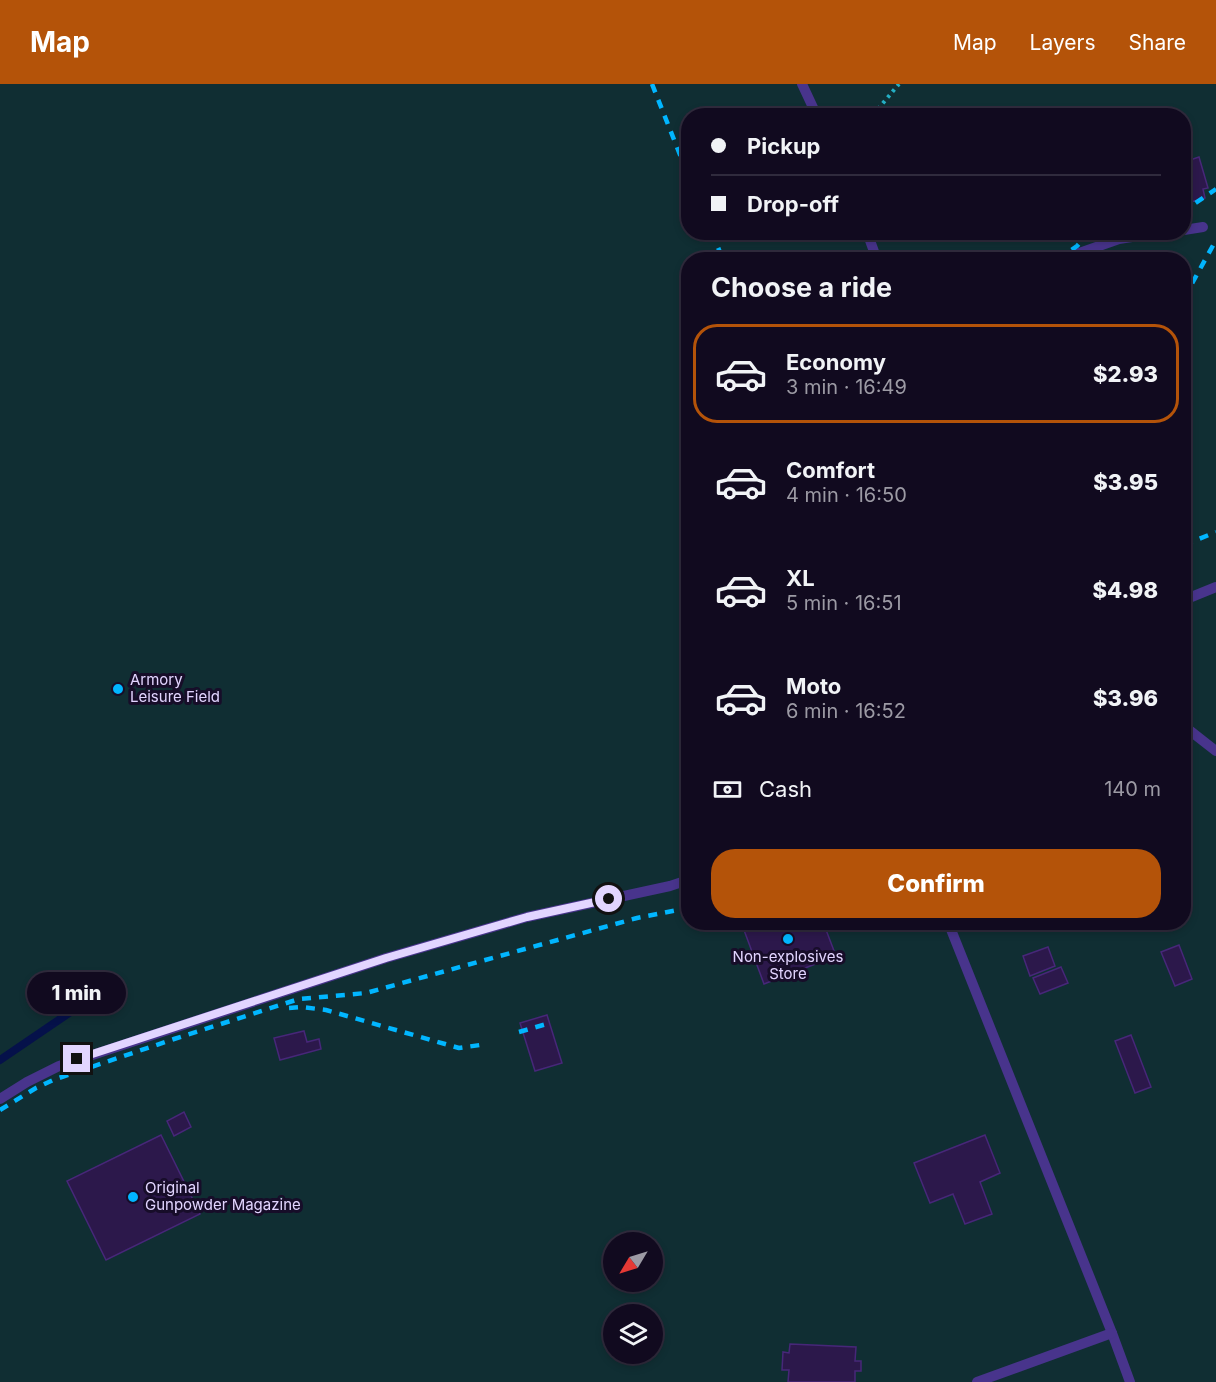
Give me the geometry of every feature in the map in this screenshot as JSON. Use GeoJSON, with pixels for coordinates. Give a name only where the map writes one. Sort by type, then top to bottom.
{"type":"FeatureCollection","features":[{"type":"Feature","properties":{"kind":"lane"},"geometry":{"type":"LineString","coordinates":[[802,84],[813,108]]}},
{"type":"Feature","properties":{"kind":"lane"},"geometry":{"type":"LineString","coordinates":[[1191,229],[1203,227]]}},
{"type":"Feature","properties":{"kind":"lane"},"geometry":{"type":"LineString","coordinates":[[1082,252],[1116,240]]}},
{"type":"Feature","properties":{"kind":"lane"},"geometry":{"type":"LineString","coordinates":[[1191,597],[1216,587]]}},
{"type":"Feature","properties":{"kind":"lane"},"geometry":{"type":"LineString","coordinates":[[1191,731],[1216,750]]}},
{"type":"Feature","properties":{"kind":"lane"},"geometry":{"type":"LineString","coordinates":[[0,1099],[58,1066],[375,962],[527,917],[681,882]]}},
{"type":"Feature","properties":{"kind":"lane"},"geometry":{"type":"LineString","coordinates":[[951,930],[1130,1382]]}},
{"type":"Feature","properties":{"kind":"lane"},"geometry":{"type":"LineString","coordinates":[[977,1382],[1112,1332]]}},
{"type":"Feature","properties":{"kind":"path"},"geometry":{"type":"LineString","coordinates":[[879,108],[899,84]]}},
{"type":"Feature","properties":{"kind":"green space"},"geometry":{"type":"Polygon","coordinates":[[[0,84],[1216,84],[1216,1382],[0,1382],[0,84]]]}},
{"type":"Feature","properties":{"kind":"building"},"geometry":{"type":"Polygon","coordinates":[[[1199,157],[1208,188],[1203,189],[1205,198],[1191,202],[1191,160],[1199,157]]]}},
{"type":"Feature","properties":{"kind":"building","name":"Non-explosives Store"},"geometry":{"type":"Polygon","coordinates":[[[744,930],[826,930],[836,956],[764,984],[744,930]]]}},
{"type":"Feature","properties":{"kind":"building"},"geometry":{"type":"Polygon","coordinates":[[[1179,945],[1192,979],[1175,986],[1161,952],[1179,945]]]}},
{"type":"Feature","properties":{"kind":"building"},"geometry":{"type":"Polygon","coordinates":[[[1048,947],[1055,966],[1030,976],[1023,956],[1048,947]]]}},
{"type":"Feature","properties":{"kind":"building"},"geometry":{"type":"Polygon","coordinates":[[[1061,967],[1068,983],[1040,994],[1033,978],[1061,967]]]}},
{"type":"Feature","properties":{"kind":"building"},"geometry":{"type":"Polygon","coordinates":[[[547,1015],[562,1063],[535,1071],[520,1023],[547,1015]]]}},
{"type":"Feature","properties":{"kind":"building"},"geometry":{"type":"Polygon","coordinates":[[[304,1031],[307,1042],[319,1039],[321,1049],[280,1060],[274,1038],[304,1031]]]}},
{"type":"Feature","properties":{"kind":"building"},"geometry":{"type":"Polygon","coordinates":[[[1131,1035],[1151,1087],[1135,1093],[1115,1041],[1131,1035]]]}},
{"type":"Feature","properties":{"kind":"building"},"geometry":{"type":"Polygon","coordinates":[[[184,1112],[191,1127],[174,1136],[167,1121],[184,1112]]]}},
{"type":"Feature","properties":{"kind":"building","name":"Original Gunpowder Magazine"},"geometry":{"type":"Polygon","coordinates":[[[161,1135],[200,1214],[106,1260],[67,1181],[161,1135]]]}},
{"type":"Feature","properties":{"kind":"building"},"geometry":{"type":"Polygon","coordinates":[[[985,1135],[1000,1173],[980,1182],[992,1214],[965,1224],[953,1194],[930,1203],[914,1163],[985,1135]]]}},
{"type":"Feature","properties":{"kind":"building"},"geometry":{"type":"Polygon","coordinates":[[[790,1344],[856,1347],[855,1361],[861,1361],[861,1371],[855,1371],[855,1382],[788,1382],[789,1370],[782,1370],[783,1352],[789,1353],[790,1344]]]}},
{"type":"Feature","properties":{"kind":"waterway"},"geometry":{"type":"LineString","coordinates":[[0,1060],[72,1011]]}},
{"type":"Feature","properties":{"kind":"railway"},"geometry":{"type":"LineString","coordinates":[[652,84],[681,157]]}},
{"type":"Feature","properties":{"kind":"railway"},"geometry":{"type":"LineString","coordinates":[[1191,206],[1216,189]]}},
{"type":"Feature","properties":{"kind":"railway"},"geometry":{"type":"LineString","coordinates":[[715,240],[720,252]]}},
{"type":"Feature","properties":{"kind":"railway"},"geometry":{"type":"LineString","coordinates":[[1069,252],[1082,240]]}},
{"type":"Feature","properties":{"kind":"railway"},"geometry":{"type":"LineString","coordinates":[[1191,285],[1216,240]]}},
{"type":"Feature","properties":{"kind":"railway"},"geometry":{"type":"LineString","coordinates":[[1191,542],[1216,532]]}},
{"type":"Feature","properties":{"kind":"railway"},"geometry":{"type":"LineString","coordinates":[[0,1110],[53,1080],[299,999],[366,993],[637,918],[681,909]]}},
{"type":"Feature","properties":{"kind":"railway"},"geometry":{"type":"LineString","coordinates":[[289,1008],[326,1010],[459,1048],[480,1045]]}},
{"type":"Feature","properties":{"kind":"railway"},"geometry":{"type":"LineString","coordinates":[[519,1032],[550,1023]]}},
{"type":"Feature","properties":{"kind":"place","name":"Armory Leisure Field"},"geometry":{"type":"Point","coordinates":[118,689]}},
{"type":"Feature","properties":{"kind":"place","name":"Non-explosives Store"},"geometry":{"type":"Point","coordinates":[788,939]}},
{"type":"Feature","properties":{"kind":"place","name":"Original Gunpowder Magazine"},"geometry":{"type":"Point","coordinates":[133,1197]}},
{"type":"Feature","properties":{"kind":"route"},"geometry":{"type":"LineString","coordinates":[[77,1059],[386,958],[527,917],[609,899]]}}]}
